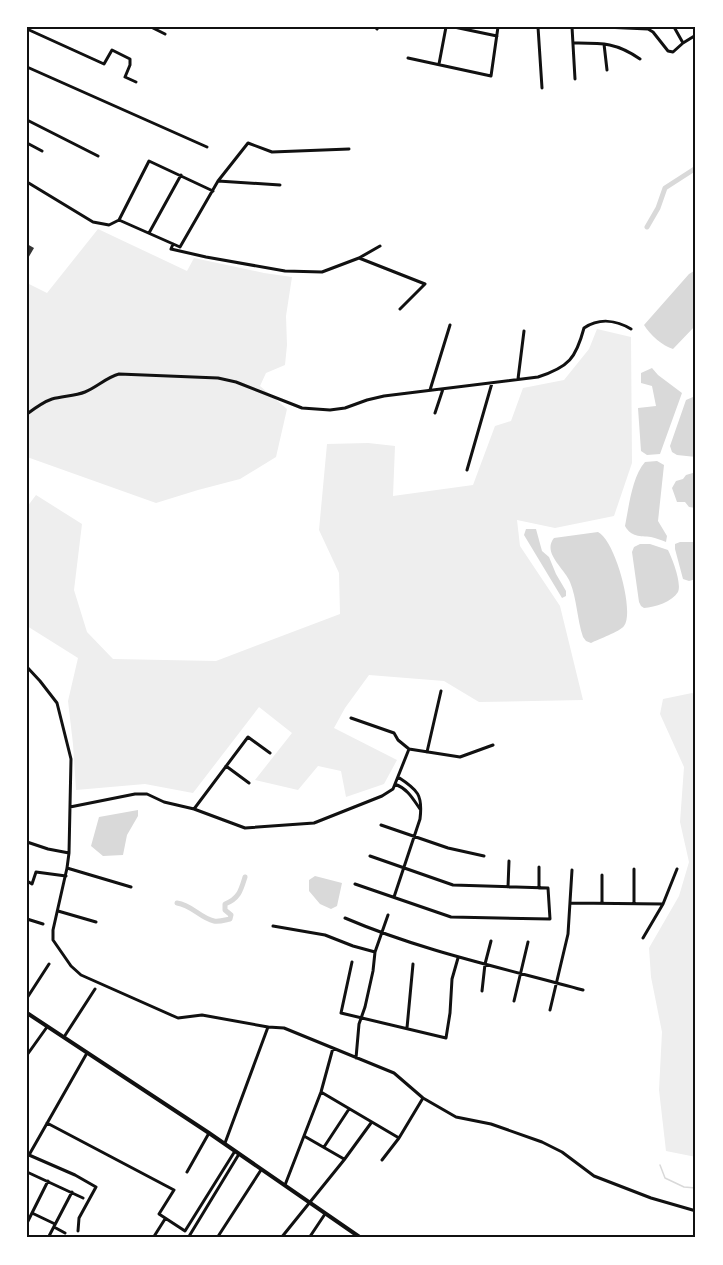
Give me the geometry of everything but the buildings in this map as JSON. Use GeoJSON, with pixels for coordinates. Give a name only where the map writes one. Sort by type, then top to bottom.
{"type":"FeatureCollection","features":[{"type":"Feature","properties":{"kind":"street"},"geometry":{"type":"LineString","coordinates":[[151,27],[165,34]]}},
{"type":"Feature","properties":{"kind":"street"},"geometry":{"type":"LineString","coordinates":[[439,64],[446,27]]}},
{"type":"Feature","properties":{"kind":"street"},"geometry":{"type":"LineString","coordinates":[[454,27],[497,36]]}},
{"type":"Feature","properties":{"kind":"street"},"geometry":{"type":"LineString","coordinates":[[408,58],[491,76],[498,27]]}},
{"type":"Feature","properties":{"kind":"street"},"geometry":{"type":"LineString","coordinates":[[538,27],[542,88]]}},
{"type":"Feature","properties":{"kind":"street"},"geometry":{"type":"LineString","coordinates":[[572,27],[575,79]]}},
{"type":"Feature","properties":{"kind":"street"},"geometry":{"type":"LineString","coordinates":[[604,27],[648,29],[668,51],[673,52],[696,34]]}},
{"type":"Feature","properties":{"kind":"street"},"geometry":{"type":"LineString","coordinates":[[674,27],[683,43]]}},
{"type":"Feature","properties":{"kind":"street"},"geometry":{"type":"LineString","coordinates":[[27,29],[104,63],[112,50],[130,59],[130,65],[124,77],[136,82]]}},
{"type":"Feature","properties":{"kind":"street"},"geometry":{"type":"LineString","coordinates":[[573,43],[615,45],[640,58]]}},
{"type":"Feature","properties":{"kind":"street"},"geometry":{"type":"LineString","coordinates":[[604,44],[607,70]]}},
{"type":"Feature","properties":{"kind":"street"},"geometry":{"type":"LineString","coordinates":[[27,67],[207,147]]}},
{"type":"Feature","properties":{"kind":"street"},"geometry":{"type":"LineString","coordinates":[[27,120],[98,156]]}},
{"type":"Feature","properties":{"kind":"street"},"geometry":{"type":"LineString","coordinates":[[27,143],[42,152]]}},
{"type":"Feature","properties":{"kind":"street"},"geometry":{"type":"LineString","coordinates":[[119,220],[180,247],[218,181],[248,143],[272,152],[349,149]]}},
{"type":"Feature","properties":{"kind":"street"},"geometry":{"type":"LineString","coordinates":[[27,182],[93,222],[109,225],[119,220],[149,161],[213,191]]}},
{"type":"Feature","properties":{"kind":"street"},"geometry":{"type":"LineString","coordinates":[[148,233],[181,175]]}},
{"type":"Feature","properties":{"kind":"street"},"geometry":{"type":"LineString","coordinates":[[218,181],[280,185]]}},
{"type":"Feature","properties":{"kind":"street"},"geometry":{"type":"LineString","coordinates":[[173,244],[171,249],[206,257],[285,271],[322,272],[359,258],[380,246]]}},
{"type":"Feature","properties":{"kind":"street"},"geometry":{"type":"LineString","coordinates":[[359,258],[425,284],[400,309]]}},
{"type":"Feature","properties":{"kind":"street"},"geometry":{"type":"LineString","coordinates":[[27,414],[52,399],[82,393],[119,374],[218,378],[236,382],[302,408],[330,410],[345,408],[384,396],[538,377],[553,372],[572,358],[580,344],[584,328],[590,324],[603,321],[620,322],[630,329]]}},
{"type":"Feature","properties":{"kind":"street"},"geometry":{"type":"LineString","coordinates":[[430,390],[450,325]]}},
{"type":"Feature","properties":{"kind":"street"},"geometry":{"type":"LineString","coordinates":[[518,379],[524,331]]}},
{"type":"Feature","properties":{"kind":"street"},"geometry":{"type":"LineString","coordinates":[[467,470],[492,383]]}},
{"type":"Feature","properties":{"kind":"street"},"geometry":{"type":"LineString","coordinates":[[435,413],[443,389]]}},
{"type":"Feature","properties":{"kind":"street"},"geometry":{"type":"LineString","coordinates":[[27,667],[53,697],[59,711],[71,759],[68,868],[53,930],[53,940],[71,966],[81,975],[178,1018],[202,1015],[284,1028],[394,1074],[423,1098],[456,1117],[490,1124],[542,1142],[562,1152],[594,1176],[696,1212]]}},
{"type":"Feature","properties":{"kind":"street"},"geometry":{"type":"LineString","coordinates":[[427,752],[441,691]]}},
{"type":"Feature","properties":{"kind":"street"},"geometry":{"type":"LineString","coordinates":[[351,717],[394,734],[409,749],[460,757],[493,745]]}},
{"type":"Feature","properties":{"kind":"street"},"geometry":{"type":"LineString","coordinates":[[194,809],[248,737],[270,753]]}},
{"type":"Feature","properties":{"kind":"street"},"geometry":{"type":"LineString","coordinates":[[70,807],[135,794],[147,794],[164,802],[194,809],[245,828],[314,823],[382,796],[393,789],[409,749]]}},
{"type":"Feature","properties":{"kind":"street"},"geometry":{"type":"LineString","coordinates":[[226,766],[249,783]]}},
{"type":"Feature","properties":{"kind":"street"},"geometry":{"type":"LineString","coordinates":[[394,897],[421,811],[420,798],[416,791],[398,777]]}},
{"type":"Feature","properties":{"kind":"street"},"geometry":{"type":"LineString","coordinates":[[395,784],[403,787],[409,793],[421,811]]}},
{"type":"Feature","properties":{"kind":"street"},"geometry":{"type":"LineString","coordinates":[[381,825],[448,848],[484,856]]}},
{"type":"Feature","properties":{"kind":"street"},"geometry":{"type":"LineString","coordinates":[[27,842],[69,853]]}},
{"type":"Feature","properties":{"kind":"street"},"geometry":{"type":"LineString","coordinates":[[355,884],[451,917],[550,919],[548,888],[453,885],[370,856]]}},
{"type":"Feature","properties":{"kind":"street"},"geometry":{"type":"LineString","coordinates":[[508,887],[509,861]]}},
{"type":"Feature","properties":{"kind":"street"},"geometry":{"type":"LineString","coordinates":[[539,867],[539,888]]}},
{"type":"Feature","properties":{"kind":"street"},"geometry":{"type":"LineString","coordinates":[[68,868],[131,887]]}},
{"type":"Feature","properties":{"kind":"street"},"geometry":{"type":"LineString","coordinates":[[634,869],[634,903]]}},
{"type":"Feature","properties":{"kind":"street"},"geometry":{"type":"LineString","coordinates":[[643,938],[663,904],[676,869]]}},
{"type":"Feature","properties":{"kind":"street"},"geometry":{"type":"LineString","coordinates":[[550,1010],[568,934],[572,870]]}},
{"type":"Feature","properties":{"kind":"street"},"geometry":{"type":"LineString","coordinates":[[27,881],[32,884],[36,872],[66,876]]}},
{"type":"Feature","properties":{"kind":"street"},"geometry":{"type":"LineString","coordinates":[[602,874],[602,903]]}},
{"type":"Feature","properties":{"kind":"street"},"geometry":{"type":"LineString","coordinates":[[570,903],[663,904]]}},
{"type":"Feature","properties":{"kind":"street"},"geometry":{"type":"LineString","coordinates":[[58,911],[96,922]]}},
{"type":"Feature","properties":{"kind":"street"},"geometry":{"type":"LineString","coordinates":[[356,1058],[359,1024],[373,971],[375,952],[388,915]]}},
{"type":"Feature","properties":{"kind":"street"},"geometry":{"type":"LineString","coordinates":[[345,918],[381,933],[458,958],[584,990]]}},
{"type":"Feature","properties":{"kind":"street"},"geometry":{"type":"LineString","coordinates":[[27,919],[43,924]]}},
{"type":"Feature","properties":{"kind":"street"},"geometry":{"type":"LineString","coordinates":[[273,926],[325,935],[375,952]]}},
{"type":"Feature","properties":{"kind":"street"},"geometry":{"type":"LineString","coordinates":[[482,991],[485,964],[491,941]]}},
{"type":"Feature","properties":{"kind":"street"},"geometry":{"type":"LineString","coordinates":[[514,1001],[528,942]]}},
{"type":"Feature","properties":{"kind":"street"},"geometry":{"type":"LineString","coordinates":[[352,962],[341,1013],[446,1038],[452,979],[458,958]]}},
{"type":"Feature","properties":{"kind":"street"},"geometry":{"type":"LineString","coordinates":[[27,998],[49,964]]}},
{"type":"Feature","properties":{"kind":"street"},"geometry":{"type":"LineString","coordinates":[[406,1029],[413,964]]}},
{"type":"Feature","properties":{"kind":"street"},"geometry":{"type":"LineString","coordinates":[[64,1037],[95,989]]}},
{"type":"Feature","properties":{"kind":"street"},"geometry":{"type":"LineString","coordinates":[[27,1012],[361,1238]]}},
{"type":"Feature","properties":{"kind":"street"},"geometry":{"type":"LineString","coordinates":[[27,1055],[47,1026]]}},
{"type":"Feature","properties":{"kind":"street"},"geometry":{"type":"LineString","coordinates":[[225,1144],[268,1027]]}},
{"type":"Feature","properties":{"kind":"street"},"geometry":{"type":"LineString","coordinates":[[285,1185],[321,1092],[333,1048]]}},
{"type":"Feature","properties":{"kind":"street"},"geometry":{"type":"LineString","coordinates":[[27,1160],[87,1053]]}},
{"type":"Feature","properties":{"kind":"street"},"geometry":{"type":"LineString","coordinates":[[321,1092],[399,1138]]}},
{"type":"Feature","properties":{"kind":"street"},"geometry":{"type":"LineString","coordinates":[[382,1160],[399,1138],[423,1098]]}},
{"type":"Feature","properties":{"kind":"street"},"geometry":{"type":"LineString","coordinates":[[324,1147],[349,1109]]}},
{"type":"Feature","properties":{"kind":"street"},"geometry":{"type":"LineString","coordinates":[[47,1123],[174,1190],[159,1214],[185,1231],[237,1153]]}},
{"type":"Feature","properties":{"kind":"street"},"geometry":{"type":"LineString","coordinates":[[281,1238],[371,1123]]}},
{"type":"Feature","properties":{"kind":"street"},"geometry":{"type":"LineString","coordinates":[[187,1172],[209,1133]]}},
{"type":"Feature","properties":{"kind":"street"},"geometry":{"type":"LineString","coordinates":[[304,1136],[344,1160]]}},
{"type":"Feature","properties":{"kind":"street"},"geometry":{"type":"LineString","coordinates":[[188,1238],[237,1153]]}},
{"type":"Feature","properties":{"kind":"street"},"geometry":{"type":"LineString","coordinates":[[29,1155],[96,1187],[79,1218],[78,1231]]}},
{"type":"Feature","properties":{"kind":"street"},"geometry":{"type":"LineString","coordinates":[[217,1238],[261,1170]]}},
{"type":"Feature","properties":{"kind":"street"},"geometry":{"type":"LineString","coordinates":[[27,1172],[83,1198]]}},
{"type":"Feature","properties":{"kind":"street"},"geometry":{"type":"LineString","coordinates":[[27,1223],[48,1181]]}},
{"type":"Feature","properties":{"kind":"street"},"geometry":{"type":"LineString","coordinates":[[48,1238],[72,1192]]}},
{"type":"Feature","properties":{"kind":"street"},"geometry":{"type":"LineString","coordinates":[[30,1214],[65,1233]]}},
{"type":"Feature","properties":{"kind":"street"},"geometry":{"type":"LineString","coordinates":[[309,1238],[325,1214]]}},
{"type":"Feature","properties":{"kind":"street"},"geometry":{"type":"LineString","coordinates":[[153,1238],[165,1218]]}},
{"type":"Feature","properties":{"kind":"shaded area"},"geometry":{"type":"Polygon","coordinates":[[[98,229],[187,271],[194,258],[292,277],[286,316],[285,365],[266,373],[260,386],[287,409],[276,457],[240,479],[156,503],[27,457],[27,283],[47,293],[98,229]]]}},
{"type":"Feature","properties":{"kind":"shaded area"},"geometry":{"type":"Polygon","coordinates":[[[696,271],[696,325],[673,349],[657,340],[644,325],[696,271]]]}},
{"type":"Feature","properties":{"kind":"shaded area"},"geometry":{"type":"Polygon","coordinates":[[[597,329],[631,337],[632,463],[614,516],[555,528],[517,520],[520,546],[560,606],[583,700],[479,702],[444,681],[369,675],[345,708],[334,728],[397,760],[384,784],[346,797],[341,771],[318,766],[298,790],[255,780],[292,733],[259,707],[193,793],[145,784],[76,790],[68,701],[78,658],[27,626],[27,507],[36,495],[82,524],[74,590],[87,632],[113,659],[216,661],[340,614],[339,573],[319,530],[327,444],[368,443],[395,446],[393,496],[473,485],[495,426],[511,421],[523,388],[564,380],[589,349],[597,329]]]}},
{"type":"Feature","properties":{"kind":"shaded area"},"geometry":{"type":"Polygon","coordinates":[[[652,368],[682,393],[660,454],[647,455],[641,451],[638,408],[656,406],[652,386],[641,383],[641,373],[652,368]]]}},
{"type":"Feature","properties":{"kind":"shaded area"},"geometry":{"type":"Polygon","coordinates":[[[693,397],[696,399],[696,457],[677,455],[672,452],[670,446],[686,400],[693,397]]]}},
{"type":"Feature","properties":{"kind":"shaded area"},"geometry":{"type":"Polygon","coordinates":[[[657,461],[664,465],[658,521],[667,536],[666,542],[633,534],[625,526],[637,476],[645,462],[657,461]]]}},
{"type":"Feature","properties":{"kind":"shaded area"},"geometry":{"type":"Polygon","coordinates":[[[696,472],[696,508],[689,507],[685,502],[677,502],[672,488],[676,481],[696,472]]]}},
{"type":"Feature","properties":{"kind":"shaded area"},"geometry":{"type":"Polygon","coordinates":[[[526,529],[536,529],[542,551],[549,557],[566,591],[566,596],[562,598],[524,535],[526,529]]]}},
{"type":"Feature","properties":{"kind":"shaded area"},"geometry":{"type":"Polygon","coordinates":[[[598,532],[611,548],[617,562],[625,592],[627,618],[624,626],[591,643],[583,637],[570,582],[552,555],[551,544],[554,538],[598,532]]]}},
{"type":"Feature","properties":{"kind":"shaded area"},"geometry":{"type":"Polygon","coordinates":[[[696,542],[696,579],[689,581],[683,579],[675,549],[675,544],[696,542]]]}},
{"type":"Feature","properties":{"kind":"shaded area"},"geometry":{"type":"Polygon","coordinates":[[[640,544],[650,544],[668,550],[679,583],[678,592],[672,599],[644,608],[639,602],[632,552],[634,547],[640,544]]]}},
{"type":"Feature","properties":{"kind":"shaded area"},"geometry":{"type":"Polygon","coordinates":[[[692,693],[696,695],[696,1157],[666,1151],[659,1090],[662,1032],[651,977],[649,948],[679,896],[689,862],[680,822],[684,767],[660,714],[663,699],[692,693]]]}},
{"type":"Feature","properties":{"kind":"shaded area"},"geometry":{"type":"Polygon","coordinates":[[[138,810],[138,816],[127,835],[123,855],[103,856],[91,846],[99,817],[138,810]]]}},
{"type":"Feature","properties":{"kind":"shaded area"},"geometry":{"type":"Polygon","coordinates":[[[315,876],[342,883],[337,906],[331,909],[320,904],[309,891],[309,880],[315,876]]]}},
{"type":"Feature","properties":{"kind":"waterway"},"geometry":{"type":"LineString","coordinates":[[647,227],[658,208],[665,188],[696,168]]}},
{"type":"Feature","properties":{"kind":"waterway"},"geometry":{"type":"LineString","coordinates":[[177,903],[214,921],[230,919],[231,915],[225,910],[225,904],[236,897],[245,877]]}},
{"type":"Feature","properties":{"kind":"waterway"},"geometry":{"type":"LineString","coordinates":[[660,1165],[665,1178],[684,1187],[696,1188]]}}]}
